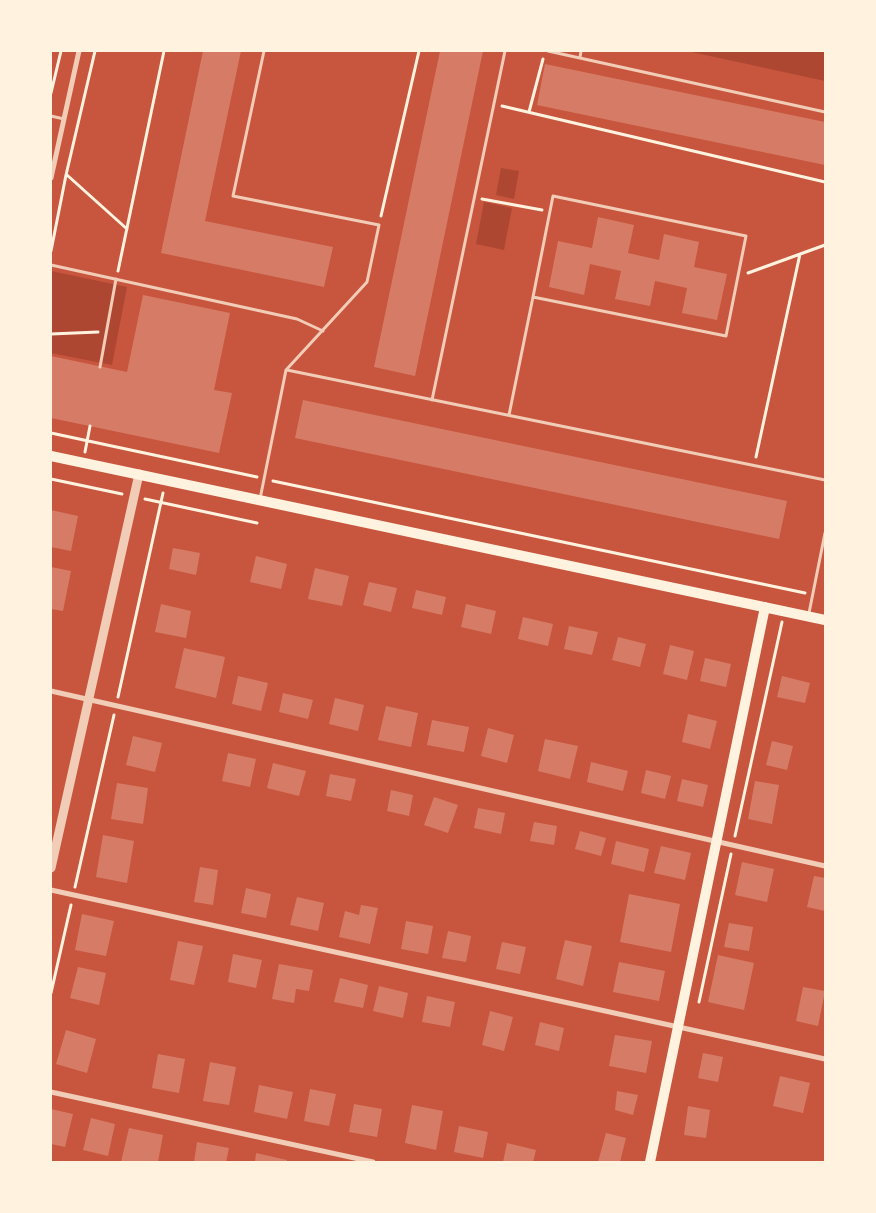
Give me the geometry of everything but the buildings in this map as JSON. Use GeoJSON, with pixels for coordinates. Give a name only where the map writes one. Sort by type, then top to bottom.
{"type":"FeatureCollection","features":[{"type":"Feature","properties":{"kind":"main road"},"geometry":{"type":"LineString","coordinates":[[51,456],[825,620]]}},
{"type":"Feature","properties":{"kind":"main road"},"geometry":{"type":"LineString","coordinates":[[650,1162],[765,608]]}},
{"type":"Feature","properties":{"kind":"street"},"geometry":{"type":"LineString","coordinates":[[51,178],[79,51]]}},
{"type":"Feature","properties":{"kind":"street"},"geometry":{"type":"LineString","coordinates":[[51,868],[139,474]]}},
{"type":"Feature","properties":{"kind":"street"},"geometry":{"type":"LineString","coordinates":[[51,691],[825,866]]}},
{"type":"Feature","properties":{"kind":"street"},"geometry":{"type":"LineString","coordinates":[[51,890],[825,1060]]}},
{"type":"Feature","properties":{"kind":"street"},"geometry":{"type":"LineString","coordinates":[[51,1092],[373,1162]]}},
{"type":"Feature","properties":{"kind":"lane"},"geometry":{"type":"LineString","coordinates":[[260,500],[286,370],[367,282],[379,224],[233,196],[264,51]]}},
{"type":"Feature","properties":{"kind":"lane"},"geometry":{"type":"LineString","coordinates":[[432,400],[505,51]]}},
{"type":"Feature","properties":{"kind":"lane"},"geometry":{"type":"LineString","coordinates":[[546,51],[825,112]]}},
{"type":"Feature","properties":{"kind":"lane"},"geometry":{"type":"LineString","coordinates":[[580,58],[581,51]]}},
{"type":"Feature","properties":{"kind":"lane"},"geometry":{"type":"LineString","coordinates":[[51,116],[64,119]]}},
{"type":"Feature","properties":{"kind":"lane"},"geometry":{"type":"LineString","coordinates":[[509,415],[553,196],[746,236],[726,336],[533,297]]}},
{"type":"Feature","properties":{"kind":"lane"},"geometry":{"type":"LineString","coordinates":[[51,265],[297,319],[322,331]]}},
{"type":"Feature","properties":{"kind":"lane"},"geometry":{"type":"LineString","coordinates":[[100,366],[116,279]]}},
{"type":"Feature","properties":{"kind":"lane"},"geometry":{"type":"LineString","coordinates":[[286,370],[825,480]]}},
{"type":"Feature","properties":{"kind":"lane"},"geometry":{"type":"LineString","coordinates":[[808,617],[825,533]]}},
{"type":"Feature","properties":{"kind":"path"},"geometry":{"type":"LineString","coordinates":[[51,93],[61,51]]}},
{"type":"Feature","properties":{"kind":"path"},"geometry":{"type":"LineString","coordinates":[[51,251],[66,175],[95,51]]}},
{"type":"Feature","properties":{"kind":"path"},"geometry":{"type":"LineString","coordinates":[[116,279],[164,51]]}},
{"type":"Feature","properties":{"kind":"path"},"geometry":{"type":"LineString","coordinates":[[379,224],[419,51]]}},
{"type":"Feature","properties":{"kind":"path"},"geometry":{"type":"LineString","coordinates":[[529,112],[546,51]]}},
{"type":"Feature","properties":{"kind":"path"},"geometry":{"type":"LineString","coordinates":[[494,105],[825,182]]}},
{"type":"Feature","properties":{"kind":"path"},"geometry":{"type":"LineString","coordinates":[[66,175],[127,229]]}},
{"type":"Feature","properties":{"kind":"path"},"geometry":{"type":"LineString","coordinates":[[475,197],[550,211]]}},
{"type":"Feature","properties":{"kind":"path"},"geometry":{"type":"LineString","coordinates":[[738,277],[825,245]]}},
{"type":"Feature","properties":{"kind":"path"},"geometry":{"type":"LineString","coordinates":[[754,465],[800,254]]}},
{"type":"Feature","properties":{"kind":"path"},"geometry":{"type":"LineString","coordinates":[[51,334],[107,331]]}},
{"type":"Feature","properties":{"kind":"path"},"geometry":{"type":"LineString","coordinates":[[84,457],[90,426]]}},
{"type":"Feature","properties":{"kind":"path"},"geometry":{"type":"LineString","coordinates":[[51,434],[809,594]]}},
{"type":"Feature","properties":{"kind":"path"},"geometry":{"type":"LineString","coordinates":[[51,479],[257,523]]}},
{"type":"Feature","properties":{"kind":"path"},"geometry":{"type":"LineString","coordinates":[[51,993],[166,480]]}},
{"type":"Feature","properties":{"kind":"path"},"geometry":{"type":"LineString","coordinates":[[698,1004],[785,612]]}},
{"type":"Feature","properties":{"kind":"shaded area"},"geometry":{"type":"Polygon","coordinates":[[[687,51],[825,51],[825,81],[687,51]]]}},
{"type":"Feature","properties":{"kind":"shaded area"},"geometry":{"type":"Polygon","coordinates":[[[501,168],[519,171],[514,199],[496,195],[501,168]]]}},
{"type":"Feature","properties":{"kind":"shaded area"},"geometry":{"type":"Polygon","coordinates":[[[484,202],[512,208],[504,250],[476,244],[484,202]]]}},
{"type":"Feature","properties":{"kind":"shaded area"},"geometry":{"type":"Polygon","coordinates":[[[51,271],[127,287],[112,365],[51,353],[51,271]]]}}]}
